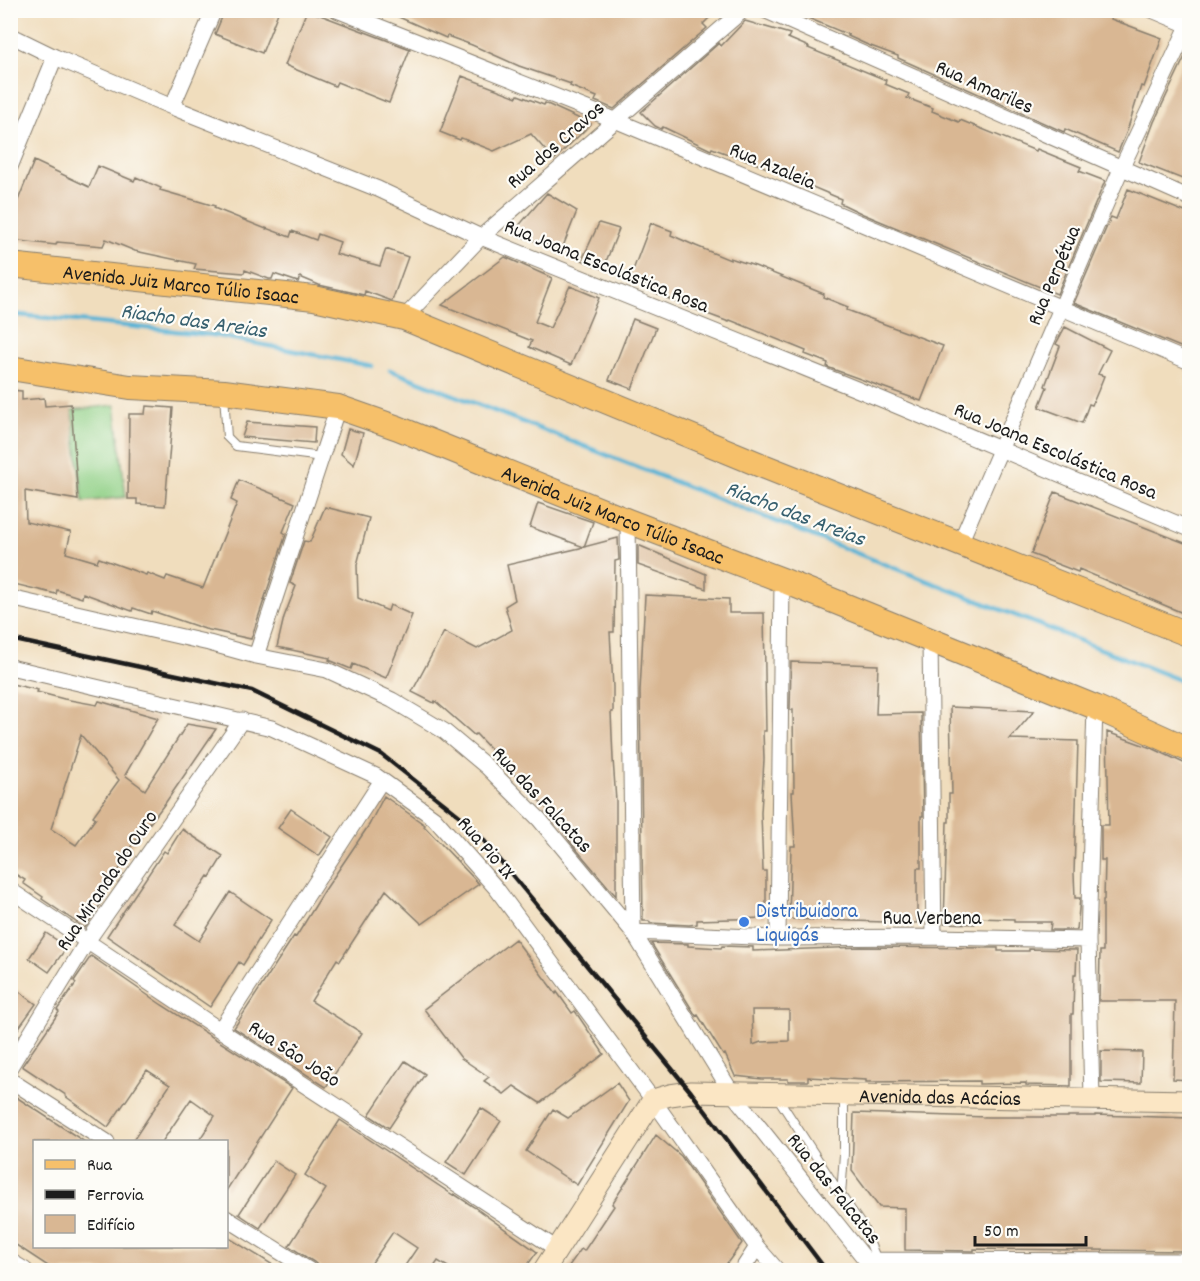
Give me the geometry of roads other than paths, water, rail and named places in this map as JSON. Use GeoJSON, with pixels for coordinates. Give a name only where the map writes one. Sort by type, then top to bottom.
{"type":"FeatureCollection","features":[{"type":"Feature","properties":{"kind":"main road","name":"Avenida Juiz Marco Túlio Isaac"},"geometry":{"type":"LineString","coordinates":[[10,265],[314,298],[404,318],[763,466],[1190,635]]}},
{"type":"Feature","properties":{"kind":"main road","name":"Avenida Juiz Marco Túlio Isaac"},"geometry":{"type":"LineString","coordinates":[[10,368],[130,387],[224,392],[338,407],[398,428],[628,521],[782,579],[930,642],[1095,707],[1190,750]]}},
{"type":"Feature","properties":{"kind":"main road","name":"Avenida das Acácias"},"geometry":{"type":"LineString","coordinates":[[653,1100],[692,1092],[1190,1101]]}},
{"type":"Feature","properties":{"kind":"main road"},"geometry":{"type":"LineString","coordinates":[[544,1270],[653,1100]]}},
{"type":"Feature","properties":{"kind":"street"},"geometry":{"type":"LineString","coordinates":[[172,107],[214,10]]}},
{"type":"Feature","properties":{"kind":"street","name":"Rua Azaleia"},"geometry":{"type":"LineString","coordinates":[[337,10],[615,120],[1061,310],[1190,362]]}},
{"type":"Feature","properties":{"kind":"street","name":"Rua dos Cravos"},"geometry":{"type":"LineString","coordinates":[[404,318],[481,237],[743,10]]}},
{"type":"Feature","properties":{"kind":"street","name":"Rua Amariles"},"geometry":{"type":"LineString","coordinates":[[765,10],[1190,198]]}},
{"type":"Feature","properties":{"kind":"street"},"geometry":{"type":"LineString","coordinates":[[1152,10],[1189,26]]}},
{"type":"Feature","properties":{"kind":"street","name":"Rua Perpétua"},"geometry":{"type":"LineString","coordinates":[[960,543],[1121,169],[1189,26]]}},
{"type":"Feature","properties":{"kind":"street","name":"Rua Joana Escolástica Rosa"},"geometry":{"type":"LineString","coordinates":[[10,35],[55,57],[172,107],[378,189],[481,237],[1190,529]]}},
{"type":"Feature","properties":{"kind":"street"},"geometry":{"type":"LineString","coordinates":[[10,167],[55,57]]}},
{"type":"Feature","properties":{"kind":"street"},"geometry":{"type":"LineString","coordinates":[[256,656],[338,407]]}},
{"type":"Feature","properties":{"kind":"street"},"geometry":{"type":"LineString","coordinates":[[628,521],[633,932]]}},
{"type":"Feature","properties":{"kind":"street"},"geometry":{"type":"LineString","coordinates":[[778,938],[782,579]]}},
{"type":"Feature","properties":{"kind":"street","name":"Rua das Falcatas"},"geometry":{"type":"LineString","coordinates":[[10,598],[209,643],[256,656],[327,670],[392,700],[444,731],[487,767],[539,819],[633,932],[732,1093],[873,1264]]}},
{"type":"Feature","properties":{"kind":"street"},"geometry":{"type":"LineString","coordinates":[[930,642],[934,937]]}},
{"type":"Feature","properties":{"kind":"street","name":"Rua Pio IX"},"geometry":{"type":"LineString","coordinates":[[10,667],[272,728],[315,746],[382,780],[434,818],[496,888],[653,1100],[757,1247],[777,1270]]}},
{"type":"Feature","properties":{"kind":"street"},"geometry":{"type":"LineString","coordinates":[[1092,1099],[1088,940],[1095,707]]}},
{"type":"Feature","properties":{"kind":"street","name":"Rua Miranda do Ouro"},"geometry":{"type":"LineString","coordinates":[[10,1066],[88,940],[242,720]]}},
{"type":"Feature","properties":{"kind":"street"},"geometry":{"type":"LineString","coordinates":[[220,1030],[382,780]]}},
{"type":"Feature","properties":{"kind":"street","name":"Rua São João"},"geometry":{"type":"LineString","coordinates":[[10,890],[220,1030],[557,1249]]}},
{"type":"Feature","properties":{"kind":"street","name":"Rua Verbena"},"geometry":{"type":"LineString","coordinates":[[633,932],[778,938],[934,937],[1088,940]]}},
{"type":"Feature","properties":{"kind":"street"},"geometry":{"type":"LineString","coordinates":[[10,1080],[104,1140]]}},
{"type":"Feature","properties":{"kind":"street"},"geometry":{"type":"LineString","coordinates":[[228,1219],[309,1270]]}},
{"type":"Feature","properties":{"kind":"street"},"geometry":{"type":"LineString","coordinates":[[742,1270],[757,1247]]}},
{"type":"Feature","properties":{"kind":"street"},"geometry":{"type":"LineString","coordinates":[[10,1261],[25,1270]]}},
{"type":"Feature","properties":{"kind":"street"},"geometry":{"type":"LineString","coordinates":[[873,1264],[1190,1261]]}},
{"type":"Feature","properties":{"kind":"lane"},"geometry":{"type":"LineString","coordinates":[[224,392],[227,436],[236,446],[323,457]]}},
{"type":"Feature","properties":{"kind":"lane"},"geometry":{"type":"LineString","coordinates":[[775,1093],[863,1227],[873,1264]]}},
{"type":"Feature","properties":{"kind":"lane"},"geometry":{"type":"LineString","coordinates":[[841,1195],[844,1094]]}},
{"type":"Feature","properties":{"kind":"waterway","name":"Riacho das Areias"},"geometry":{"type":"LineString","coordinates":[[10,314],[213,335],[372,366]]}},
{"type":"Feature","properties":{"kind":"waterway","name":"Riacho das Areias"},"geometry":{"type":"LineString","coordinates":[[390,370],[1190,684]]}},
{"type":"Feature","properties":{"kind":"railway"},"geometry":{"type":"LineString","coordinates":[[10,639],[252,691],[381,754],[471,825],[691,1092],[826,1270]]}},
{"type":"Feature","properties":{"kind":"place","name":"Distribuidora Liquigás"},"geometry":{"type":"Point","coordinates":[744,922]}}]}
